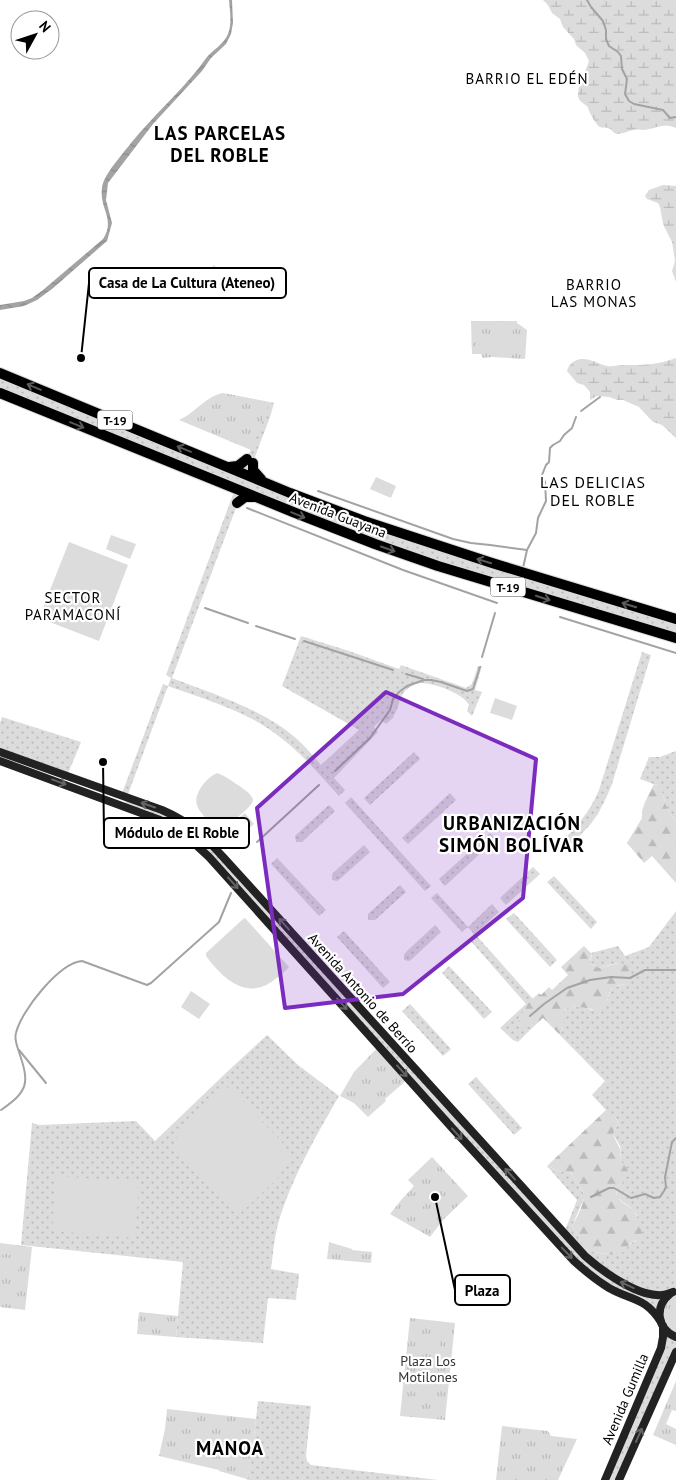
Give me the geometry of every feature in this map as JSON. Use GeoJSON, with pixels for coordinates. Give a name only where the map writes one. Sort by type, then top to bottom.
{"type":"FeatureCollection","features":[{"type":"Feature","properties":{"kind":"highway","name":"Avenida Guayana"},"geometry":{"type":"LineString","coordinates":[[0,373],[263,482],[364,521],[436,546],[676,619]]}},
{"type":"Feature","properties":{"kind":"highway","name":"Avenida Guayana"},"geometry":{"type":"LineString","coordinates":[[0,393],[233,495],[254,497],[342,532],[438,566],[676,638]]}},
{"type":"Feature","properties":{"kind":"highway"},"geometry":{"type":"LineString","coordinates":[[230,468],[250,461],[255,473],[263,482]]}},
{"type":"Feature","properties":{"kind":"highway"},"geometry":{"type":"LineString","coordinates":[[233,495],[254,497]]}},
{"type":"Feature","properties":{"kind":"street","name":"Avenida Antonio de Berrío"},"geometry":{"type":"LineString","coordinates":[[0,752],[162,810],[190,825],[226,860],[585,1256],[615,1279],[648,1294],[658,1295],[674,1292]]}},
{"type":"Feature","properties":{"kind":"street","name":"Avenida Antonio de Berrío"},"geometry":{"type":"LineString","coordinates":[[0,761],[160,820],[189,837],[238,888],[565,1251],[599,1281],[617,1292],[645,1304],[651,1309],[668,1333],[676,1337]]}},
{"type":"Feature","properties":{"kind":"street","name":"Avenida Gumilla"},"geometry":{"type":"LineString","coordinates":[[604,1480],[660,1348],[663,1336],[659,1313],[661,1305],[666,1297],[674,1292]]}},
{"type":"Feature","properties":{"kind":"street","name":"Avenida Gumilla"},"geometry":{"type":"LineString","coordinates":[[620,1480],[676,1352]]}},
{"type":"Feature","properties":{"kind":"highlighted area"},"geometry":{"type":"Polygon","coordinates":[[[386,692],[536,759],[523,898],[403,994],[285,1008],[257,808],[386,692]]]}},
{"type":"Feature","properties":{"kind":"green space"},"geometry":{"type":"Polygon","coordinates":[[[543,0],[676,0],[676,128],[664,126],[618,134],[599,126],[588,107],[580,100],[578,95],[589,61],[585,53],[576,45],[574,39],[563,27],[560,19],[552,13],[543,0]]]}},
{"type":"Feature","properties":{"kind":"green space"},"geometry":{"type":"Polygon","coordinates":[[[663,185],[676,186],[676,282],[672,271],[675,261],[672,242],[663,224],[660,207],[658,203],[647,199],[645,196],[649,190],[663,185]]]}},
{"type":"Feature","properties":{"kind":"green space"},"geometry":{"type":"Polygon","coordinates":[[[214,265],[224,278],[191,289],[214,265]]]}},
{"type":"Feature","properties":{"kind":"green space"},"geometry":{"type":"Polygon","coordinates":[[[471,321],[517,321],[527,330],[525,359],[483,358],[481,354],[472,354],[471,321]]]}},
{"type":"Feature","properties":{"kind":"green space"},"geometry":{"type":"Polygon","coordinates":[[[497,322],[513,323],[512,350],[496,349],[497,322]]]}},
{"type":"Feature","properties":{"kind":"green space"},"geometry":{"type":"Polygon","coordinates":[[[676,358],[676,438],[662,425],[653,422],[639,407],[623,400],[609,397],[597,396],[590,400],[590,392],[584,385],[577,383],[567,371],[572,363],[581,359],[611,366],[643,365],[676,358]]]}},
{"type":"Feature","properties":{"kind":"green space"},"geometry":{"type":"Polygon","coordinates":[[[0,373],[242,472],[268,405],[270,402],[274,403],[248,475],[290,493],[676,619],[676,638],[522,591],[242,492],[172,678],[237,703],[268,719],[297,739],[321,765],[359,730],[282,686],[301,636],[399,669],[401,665],[466,688],[472,684],[478,666],[482,666],[475,690],[482,692],[472,716],[467,711],[469,705],[466,701],[461,696],[447,689],[421,683],[406,690],[394,717],[386,724],[381,720],[374,727],[378,732],[334,778],[345,790],[339,796],[299,754],[261,724],[223,706],[168,686],[171,678],[166,675],[235,489],[0,393],[0,373]]]}},
{"type":"Feature","properties":{"kind":"green space"},"geometry":{"type":"Polygon","coordinates":[[[223,393],[270,402],[251,450],[179,420],[206,401],[223,393]]]}},
{"type":"Feature","properties":{"kind":"green space"},"geometry":{"type":"Polygon","coordinates":[[[376,477],[396,486],[391,498],[370,489],[376,477]]]}},
{"type":"Feature","properties":{"kind":"green space"},"geometry":{"type":"Polygon","coordinates":[[[111,535],[136,544],[130,559],[106,549],[111,535]]]}},
{"type":"Feature","properties":{"kind":"green space"},"geometry":{"type":"Polygon","coordinates":[[[69,542],[128,565],[99,641],[39,618],[69,542]]]}},
{"type":"Feature","properties":{"kind":"green space"},"geometry":{"type":"Polygon","coordinates":[[[642,652],[651,655],[612,784],[598,814],[564,852],[558,845],[582,820],[599,790],[642,652]]]}},
{"type":"Feature","properties":{"kind":"green space"},"geometry":{"type":"Polygon","coordinates":[[[163,684],[168,686],[127,797],[190,825],[564,1233],[577,1200],[547,1166],[571,1174],[585,1196],[572,1226],[587,1250],[611,1254],[623,1251],[636,1241],[637,1215],[634,1210],[616,1195],[617,1189],[622,1183],[620,1146],[613,1134],[618,1123],[617,1120],[592,1095],[605,1081],[559,1034],[563,1026],[562,1013],[572,1006],[592,1010],[608,1000],[613,988],[626,984],[629,969],[617,963],[598,968],[590,962],[591,953],[618,946],[625,956],[649,947],[676,911],[676,1291],[656,1315],[589,1274],[189,837],[124,806],[127,798],[121,796],[163,684]]]}},
{"type":"Feature","properties":{"kind":"green space"},"geometry":{"type":"Polygon","coordinates":[[[495,698],[517,706],[512,720],[490,713],[495,698]]]}},
{"type":"Feature","properties":{"kind":"green space"},"geometry":{"type":"Polygon","coordinates":[[[2,717],[81,742],[67,776],[0,752],[0,723],[2,717]]]}},
{"type":"Feature","properties":{"kind":"green space"},"geometry":{"type":"Polygon","coordinates":[[[676,751],[676,822],[667,808],[662,792],[656,785],[640,779],[649,757],[660,757],[676,751]]]}},
{"type":"Feature","properties":{"kind":"green space"},"geometry":{"type":"Polygon","coordinates":[[[414,752],[420,759],[370,805],[364,798],[414,752]]]}},
{"type":"Feature","properties":{"kind":"green space"},"geometry":{"type":"Polygon","coordinates":[[[217,773],[241,787],[253,799],[250,806],[222,829],[216,829],[210,823],[196,801],[202,786],[217,773]]]}},
{"type":"Feature","properties":{"kind":"green space"},"geometry":{"type":"Polygon","coordinates":[[[654,784],[661,789],[667,808],[676,822],[676,883],[652,856],[644,863],[627,843],[642,818],[645,802],[654,784]]]}},
{"type":"Feature","properties":{"kind":"green space"},"geometry":{"type":"Polygon","coordinates":[[[450,793],[456,800],[408,844],[402,838],[450,793]]]}},
{"type":"Feature","properties":{"kind":"green space"},"geometry":{"type":"Polygon","coordinates":[[[351,797],[431,886],[425,891],[345,803],[351,797]]]}},
{"type":"Feature","properties":{"kind":"green space"},"geometry":{"type":"Polygon","coordinates":[[[329,805],[335,811],[302,842],[296,842],[295,836],[329,805]]]}},
{"type":"Feature","properties":{"kind":"green space"},"geometry":{"type":"Polygon","coordinates":[[[245,813],[254,824],[235,840],[226,828],[245,813]]]}},
{"type":"Feature","properties":{"kind":"green space"},"geometry":{"type":"Polygon","coordinates":[[[490,833],[496,839],[445,886],[439,879],[490,833]]]}},
{"type":"Feature","properties":{"kind":"green space"},"geometry":{"type":"Polygon","coordinates":[[[364,845],[370,852],[340,879],[337,881],[332,880],[333,873],[364,845]]]}},
{"type":"Feature","properties":{"kind":"green space"},"geometry":{"type":"Polygon","coordinates":[[[277,858],[326,910],[319,916],[271,864],[277,858]]]}},
{"type":"Feature","properties":{"kind":"green space"},"geometry":{"type":"Polygon","coordinates":[[[533,867],[540,874],[506,905],[500,898],[533,867]]]}},
{"type":"Feature","properties":{"kind":"green space"},"geometry":{"type":"Polygon","coordinates":[[[554,876],[597,922],[591,929],[547,882],[554,876]]]}},
{"type":"Feature","properties":{"kind":"green space"},"geometry":{"type":"Polygon","coordinates":[[[400,885],[406,892],[375,920],[368,920],[368,914],[400,885]]]}},
{"type":"Feature","properties":{"kind":"green space"},"geometry":{"type":"Polygon","coordinates":[[[437,893],[468,927],[462,932],[431,898],[437,893]]]}},
{"type":"Feature","properties":{"kind":"green space"},"geometry":{"type":"Polygon","coordinates":[[[492,904],[499,912],[475,934],[533,999],[529,1002],[518,1021],[518,1025],[527,1030],[531,1029],[518,1042],[500,1028],[526,1004],[469,939],[474,934],[468,927],[492,904]]]}},
{"type":"Feature","properties":{"kind":"green space"},"geometry":{"type":"Polygon","coordinates":[[[514,913],[557,960],[550,967],[506,919],[514,913]]]}},
{"type":"Feature","properties":{"kind":"green space"},"geometry":{"type":"Polygon","coordinates":[[[245,918],[289,967],[264,986],[245,988],[236,984],[220,972],[206,956],[206,953],[245,918]]]}},
{"type":"Feature","properties":{"kind":"green space"},"geometry":{"type":"Polygon","coordinates":[[[435,925],[441,932],[412,959],[409,961],[404,960],[406,952],[435,925]]]}},
{"type":"Feature","properties":{"kind":"green space"},"geometry":{"type":"Polygon","coordinates":[[[344,931],[390,982],[383,988],[337,937],[344,931]]]}},
{"type":"Feature","properties":{"kind":"green space"},"geometry":{"type":"Polygon","coordinates":[[[584,946],[592,954],[590,960],[592,964],[598,968],[619,963],[627,965],[631,980],[628,984],[619,985],[612,989],[607,1003],[597,1010],[574,1006],[565,1009],[562,1015],[564,1025],[559,1034],[543,1018],[531,1029],[523,1030],[518,1025],[518,1021],[529,1002],[539,993],[541,995],[549,987],[552,990],[568,975],[561,967],[584,946]]]}},
{"type":"Feature","properties":{"kind":"green space"},"geometry":{"type":"Polygon","coordinates":[[[449,966],[492,1012],[484,1019],[442,973],[449,966]]]}},
{"type":"Feature","properties":{"kind":"green space"},"geometry":{"type":"Polygon","coordinates":[[[191,991],[210,1004],[199,1019],[181,1007],[191,991]]]}},
{"type":"Feature","properties":{"kind":"green space"},"geometry":{"type":"Polygon","coordinates":[[[410,1004],[451,1049],[443,1056],[402,1011],[410,1004]]]}},
{"type":"Feature","properties":{"kind":"green space"},"geometry":{"type":"Polygon","coordinates":[[[267,1035],[298,1065],[339,1096],[313,1142],[283,1207],[278,1224],[271,1269],[299,1274],[298,1287],[296,1300],[268,1298],[263,1343],[176,1337],[183,1262],[21,1245],[32,1123],[40,1125],[136,1121],[155,1141],[267,1035]]]}},
{"type":"Feature","properties":{"kind":"green space"},"geometry":{"type":"Polygon","coordinates":[[[379,1046],[408,1079],[368,1117],[354,1103],[340,1096],[354,1072],[379,1046]]]}},
{"type":"Feature","properties":{"kind":"green space"},"geometry":{"type":"Polygon","coordinates":[[[476,1077],[522,1128],[514,1135],[468,1084],[476,1077]]]}},
{"type":"Feature","properties":{"kind":"green space"},"geometry":{"type":"Polygon","coordinates":[[[227,1087],[282,1142],[289,1154],[289,1161],[278,1178],[243,1211],[234,1209],[207,1185],[179,1157],[176,1148],[178,1134],[186,1123],[208,1101],[227,1087]]]}},
{"type":"Feature","properties":{"kind":"green space"},"geometry":{"type":"Polygon","coordinates":[[[606,1110],[614,1115],[618,1123],[613,1134],[620,1149],[620,1159],[628,1171],[626,1179],[616,1191],[616,1195],[622,1202],[634,1210],[642,1229],[640,1238],[631,1243],[621,1254],[616,1255],[587,1250],[572,1226],[582,1205],[584,1193],[571,1173],[562,1172],[547,1166],[606,1110]]]}},
{"type":"Feature","properties":{"kind":"green space"},"geometry":{"type":"Polygon","coordinates":[[[432,1157],[468,1196],[443,1220],[430,1237],[390,1214],[414,1186],[408,1180],[432,1157]]]}},
{"type":"Feature","properties":{"kind":"green space"},"geometry":{"type":"Polygon","coordinates":[[[56,1176],[139,1182],[135,1238],[52,1231],[56,1176]]]}},
{"type":"Feature","properties":{"kind":"green space"},"geometry":{"type":"Polygon","coordinates":[[[419,1191],[429,1200],[413,1218],[403,1209],[419,1191]]]}},
{"type":"Feature","properties":{"kind":"green space"},"geometry":{"type":"Polygon","coordinates":[[[329,1242],[352,1250],[372,1252],[371,1263],[327,1259],[329,1242]]]}},
{"type":"Feature","properties":{"kind":"green space"},"geometry":{"type":"Polygon","coordinates":[[[0,1243],[32,1247],[25,1310],[0,1307],[0,1243]]]}},
{"type":"Feature","properties":{"kind":"green space"},"geometry":{"type":"Polygon","coordinates":[[[0,1257],[19,1259],[18,1276],[0,1274],[0,1257]]]}},
{"type":"Feature","properties":{"kind":"green space"},"geometry":{"type":"Polygon","coordinates":[[[676,1291],[676,1337],[672,1335],[659,1313],[673,1292],[676,1291]]]}},
{"type":"Feature","properties":{"kind":"green space"},"geometry":{"type":"Polygon","coordinates":[[[139,1312],[178,1316],[176,1337],[137,1334],[139,1312]]]}},
{"type":"Feature","properties":{"kind":"green space","name":"Plaza Los Motilones"},"geometry":{"type":"Polygon","coordinates":[[[410,1318],[455,1323],[445,1420],[400,1416],[410,1318]]]}},
{"type":"Feature","properties":{"kind":"green space"},"geometry":{"type":"Polygon","coordinates":[[[664,1333],[676,1338],[676,1349],[618,1480],[605,1480],[664,1333]]]}},
{"type":"Feature","properties":{"kind":"green space"},"geometry":{"type":"Polygon","coordinates":[[[419,1336],[441,1338],[439,1351],[418,1348],[419,1336]]]}},
{"type":"Feature","properties":{"kind":"green space"},"geometry":{"type":"Polygon","coordinates":[[[676,1381],[676,1411],[672,1410],[666,1424],[676,1429],[676,1445],[653,1435],[676,1381]]]}},
{"type":"Feature","properties":{"kind":"green space"},"geometry":{"type":"Polygon","coordinates":[[[258,1401],[311,1406],[306,1456],[307,1461],[311,1465],[438,1480],[247,1480],[258,1401]]]}},
{"type":"Feature","properties":{"kind":"green space"},"geometry":{"type":"Polygon","coordinates":[[[167,1409],[256,1419],[247,1479],[219,1470],[159,1456],[167,1409]]]}},
{"type":"Feature","properties":{"kind":"green space"},"geometry":{"type":"Polygon","coordinates":[[[502,1426],[548,1431],[551,1436],[577,1439],[558,1480],[496,1480],[502,1426]]]}},
{"type":"Feature","properties":{"kind":"water"},"geometry":{"type":"Polygon","coordinates":[[[229,0],[232,0],[233,23],[231,34],[226,44],[211,58],[202,71],[153,124],[108,183],[106,200],[112,223],[107,241],[37,300],[24,306],[0,310],[0,305],[32,298],[103,239],[108,226],[102,195],[103,183],[106,177],[139,133],[226,38],[230,22],[229,0]]]}},
{"type":"Feature","properties":{"kind":"waterway"},"geometry":{"type":"LineString","coordinates":[[587,0],[603,21],[609,46],[621,56],[622,69],[627,79],[625,94],[629,101],[634,104],[663,110],[670,118],[676,117]]}},
{"type":"Feature","properties":{"kind":"waterway"},"geometry":{"type":"LineString","coordinates":[[581,411],[600,397]]}},
{"type":"Feature","properties":{"kind":"waterway"},"geometry":{"type":"LineString","coordinates":[[523,568],[527,550],[536,533],[538,518],[546,501],[545,482],[542,475],[549,462],[550,448],[560,441],[572,428],[576,417]]}},
{"type":"Feature","properties":{"kind":"waterway"},"geometry":{"type":"LineString","coordinates":[[318,491],[453,539],[527,550]]}},
{"type":"Feature","properties":{"kind":"waterway"},"geometry":{"type":"LineString","coordinates":[[247,508],[403,570],[497,603]]}},
{"type":"Feature","properties":{"kind":"waterway"},"geometry":{"type":"LineString","coordinates":[[205,608],[248,623]]}},
{"type":"Feature","properties":{"kind":"waterway"},"geometry":{"type":"LineString","coordinates":[[482,657],[495,613]]}},
{"type":"Feature","properties":{"kind":"waterway"},"geometry":{"type":"LineString","coordinates":[[560,617],[676,653]]}},
{"type":"Feature","properties":{"kind":"waterway"},"geometry":{"type":"LineString","coordinates":[[256,626],[295,639]]}},
{"type":"Feature","properties":{"kind":"waterway"},"geometry":{"type":"LineString","coordinates":[[304,641],[393,670]]}},
{"type":"Feature","properties":{"kind":"waterway"},"geometry":{"type":"LineString","coordinates":[[335,771],[370,738],[390,710],[393,699],[407,686],[424,680],[431,680],[467,691],[473,689],[480,667]]}},
{"type":"Feature","properties":{"kind":"waterway"},"geometry":{"type":"LineString","coordinates":[[406,674],[423,679]]}},
{"type":"Feature","properties":{"kind":"waterway"},"geometry":{"type":"LineString","coordinates":[[257,842],[319,785]]}},
{"type":"Feature","properties":{"kind":"waterway"},"geometry":{"type":"LineString","coordinates":[[1,1110],[17,1097],[24,1086],[25,1072],[15,1038],[19,1024],[33,1001],[52,979],[63,970],[82,961],[147,985],[219,922],[231,893]]}},
{"type":"Feature","properties":{"kind":"waterway"},"geometry":{"type":"LineString","coordinates":[[530,1016],[567,988],[590,980],[611,977],[630,978],[645,970],[676,970]]}},
{"type":"Feature","properties":{"kind":"waterway"},"geometry":{"type":"LineString","coordinates":[[19,1050],[46,1083]]}},
{"type":"Feature","properties":{"kind":"waterway"},"geometry":{"type":"LineString","coordinates":[[591,1197],[609,1188],[614,1188],[631,1198],[645,1194],[654,1198],[660,1197],[666,1187],[665,1177],[672,1142],[676,1138]]}},
{"type":"Feature","properties":{"kind":"place","name":"Casa de La Cultura (Ateneo)"},"geometry":{"type":"Point","coordinates":[81,358]}},
{"type":"Feature","properties":{"kind":"place","name":"Módulo de El Roble"},"geometry":{"type":"Point","coordinates":[103,762]}},
{"type":"Feature","properties":{"kind":"place","name":"Plaza"},"geometry":{"type":"Point","coordinates":[435,1197]}},
{"type":"Feature","properties":{"kind":"district","name":"BARRIO EL EDÉN"},"geometry":{"type":"Point","coordinates":[527,78]}},
{"type":"Feature","properties":{"kind":"district","name":"LAS PARCELAS DEL ROBLE"},"geometry":{"type":"Point","coordinates":[220,144]}},
{"type":"Feature","properties":{"kind":"district","name":"BARRIO LAS MONAS"},"geometry":{"type":"Point","coordinates":[594,292]}},
{"type":"Feature","properties":{"kind":"district","name":"LAS DELICIAS DEL ROBLE"},"geometry":{"type":"Point","coordinates":[593,491]}},
{"type":"Feature","properties":{"kind":"district","name":"SECTOR PARAMACONÍ"},"geometry":{"type":"Point","coordinates":[73,606]}},
{"type":"Feature","properties":{"kind":"district","name":"URBANIZACIÓN SIMÓN BOLÍVAR"},"geometry":{"type":"Point","coordinates":[512,834]}},
{"type":"Feature","properties":{"kind":"district","name":"MANOA"},"geometry":{"type":"Point","coordinates":[230,1448]}}]}
